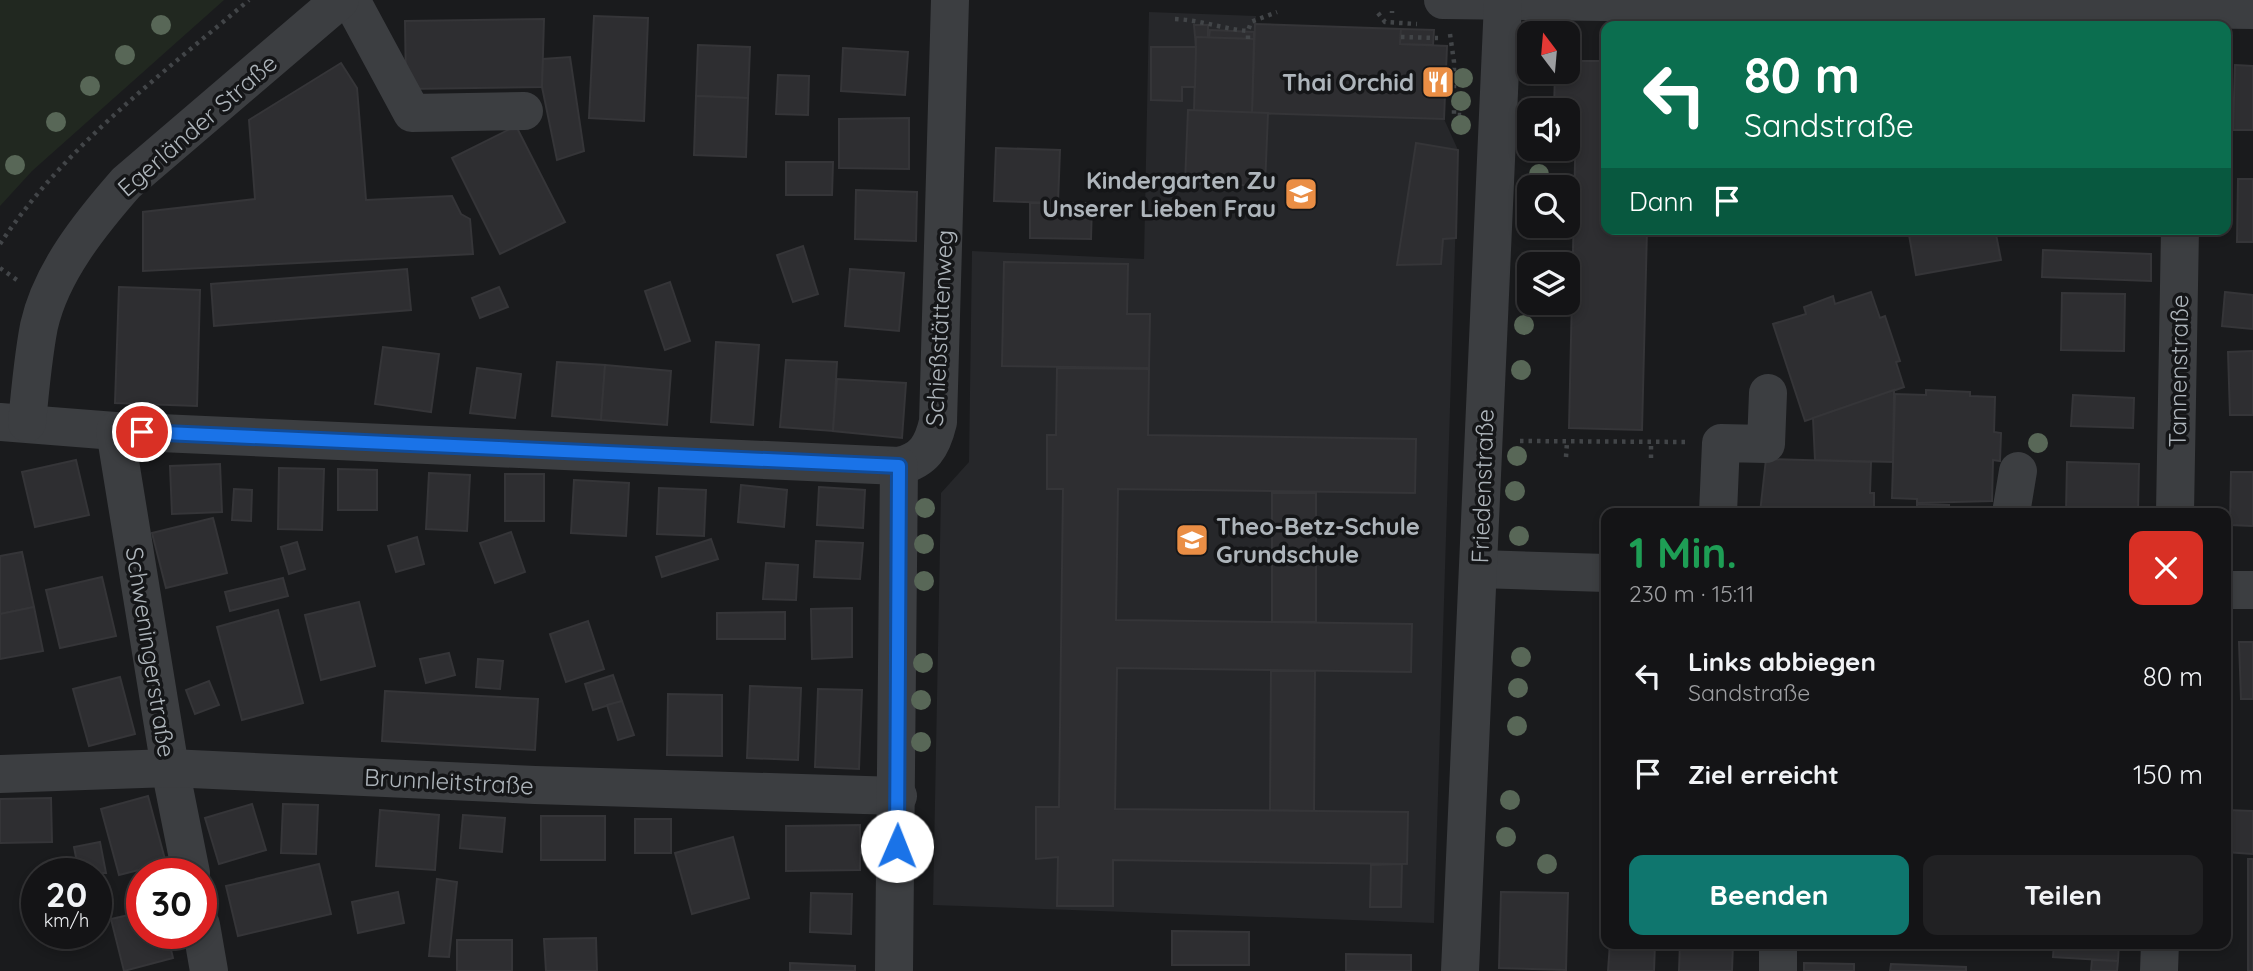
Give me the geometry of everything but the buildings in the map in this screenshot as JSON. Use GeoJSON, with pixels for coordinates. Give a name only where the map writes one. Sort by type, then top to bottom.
{"type":"FeatureCollection","features":[{"type":"Feature","properties":{"kind":"street","name":"Egerländer Straße"},"geometry":{"type":"LineString","coordinates":[[13,422],[47,301],[60,274],[102,210],[126,183],[340,0]]}},
{"type":"Feature","properties":{"kind":"street"},"geometry":{"type":"LineString","coordinates":[[351,0],[412,113],[524,111]]}},
{"type":"Feature","properties":{"kind":"street","name":"Schießstättenweg"},"geometry":{"type":"LineString","coordinates":[[899,466],[921,457],[930,449],[938,422],[950,0]]}},
{"type":"Feature","properties":{"kind":"street"},"geometry":{"type":"LineString","coordinates":[[1446,11],[1503,2],[1749,15],[1949,3],[2184,17],[2253,9]]}},
{"type":"Feature","properties":{"kind":"street","name":"Friedenstraße"},"geometry":{"type":"LineString","coordinates":[[1460,971],[1503,2]]}},
{"type":"Feature","properties":{"kind":"street","name":"Tannenstraße"},"geometry":{"type":"LineString","coordinates":[[2175,508],[2180,235]]}},
{"type":"Feature","properties":{"kind":"street"},"geometry":{"type":"LineString","coordinates":[[1718,508],[1721,443],[1766,444],[1768,393]]}},
{"type":"Feature","properties":{"kind":"street"},"geometry":{"type":"LineString","coordinates":[[13,422],[115,430],[899,466],[898,796],[894,971]]}},
{"type":"Feature","properties":{"kind":"street","name":"Schweningerstraße"},"geometry":{"type":"LineString","coordinates":[[115,430],[170,768],[188,858]]}},
{"type":"Feature","properties":{"kind":"street"},"geometry":{"type":"LineString","coordinates":[[2012,508],[2018,471]]}},
{"type":"Feature","properties":{"kind":"street"},"geometry":{"type":"LineString","coordinates":[[1479,569],[1601,573]]}},
{"type":"Feature","properties":{"kind":"street"},"geometry":{"type":"LineString","coordinates":[[2231,590],[2253,590]]}},
{"type":"Feature","properties":{"kind":"street","name":"Brunnleitstraße"},"geometry":{"type":"LineString","coordinates":[[0,774],[170,768],[522,784],[898,796]]}},
{"type":"Feature","properties":{"kind":"street"},"geometry":{"type":"LineString","coordinates":[[205,949],[209,971]]}},
{"type":"Feature","properties":{"kind":"street"},"geometry":{"type":"LineString","coordinates":[[1778,971],[1779,949]]}},
{"type":"Feature","properties":{"kind":"street"},"geometry":{"type":"LineString","coordinates":[[2159,971],[2160,949]]}},
{"type":"Feature","properties":{"kind":"path"},"geometry":{"type":"LineString","coordinates":[[0,244],[46,181],[249,0]]}},
{"type":"Feature","properties":{"kind":"path"},"geometry":{"type":"LineString","coordinates":[[1378,13],[1385,22],[1446,11],[1454,62],[1454,115],[1466,115]]}},
{"type":"Feature","properties":{"kind":"path"},"geometry":{"type":"LineString","coordinates":[[1248,39],[1251,22],[1276,12]]}},
{"type":"Feature","properties":{"kind":"path"},"geometry":{"type":"LineString","coordinates":[[1175,19],[1212,22],[1226,29],[1248,31]]}},
{"type":"Feature","properties":{"kind":"path"},"geometry":{"type":"LineString","coordinates":[[1401,37],[1431,37]]}},
{"type":"Feature","properties":{"kind":"path"},"geometry":{"type":"LineString","coordinates":[[1454,62],[1463,63]]}},
{"type":"Feature","properties":{"kind":"path"},"geometry":{"type":"LineString","coordinates":[[1484,440],[1721,443]]}},
{"type":"Feature","properties":{"kind":"path"},"geometry":{"type":"LineString","coordinates":[[1566,457],[1567,442]]}},
{"type":"Feature","properties":{"kind":"path"},"geometry":{"type":"LineString","coordinates":[[1651,442],[1651,457]]}},
{"type":"Feature","properties":{"kind":"shaded area"},"geometry":{"type":"Polygon","coordinates":[[[0,0],[224,0],[32,171],[0,206],[0,0]]]}},
{"type":"Feature","properties":{"kind":"shaded area","name":"Theo-Betz-Schule Grundschule"},"geometry":{"type":"Polygon","coordinates":[[[1149,12],[1256,16],[1252,113],[1444,119],[1458,150],[1434,923],[933,905],[941,493],[969,462],[972,251],[1144,259],[1149,12]]]}},
{"type":"Feature","properties":{"kind":"place","name":"Thai Orchid"},"geometry":{"type":"Point","coordinates":[1438,82]}},
{"type":"Feature","properties":{"kind":"place","name":"Kindergarten Zu Unserer Lieben Frau"},"geometry":{"type":"Point","coordinates":[1301,194]}},
{"type":"Feature","properties":{"kind":"place","name":"Theo-Betz-Schule Grundschule"},"geometry":{"type":"Point","coordinates":[1192,540]}},
{"type":"Feature","properties":{"kind":"route"},"geometry":{"type":"LineString","coordinates":[[142,432],[899,466],[897,846]]}}]}
